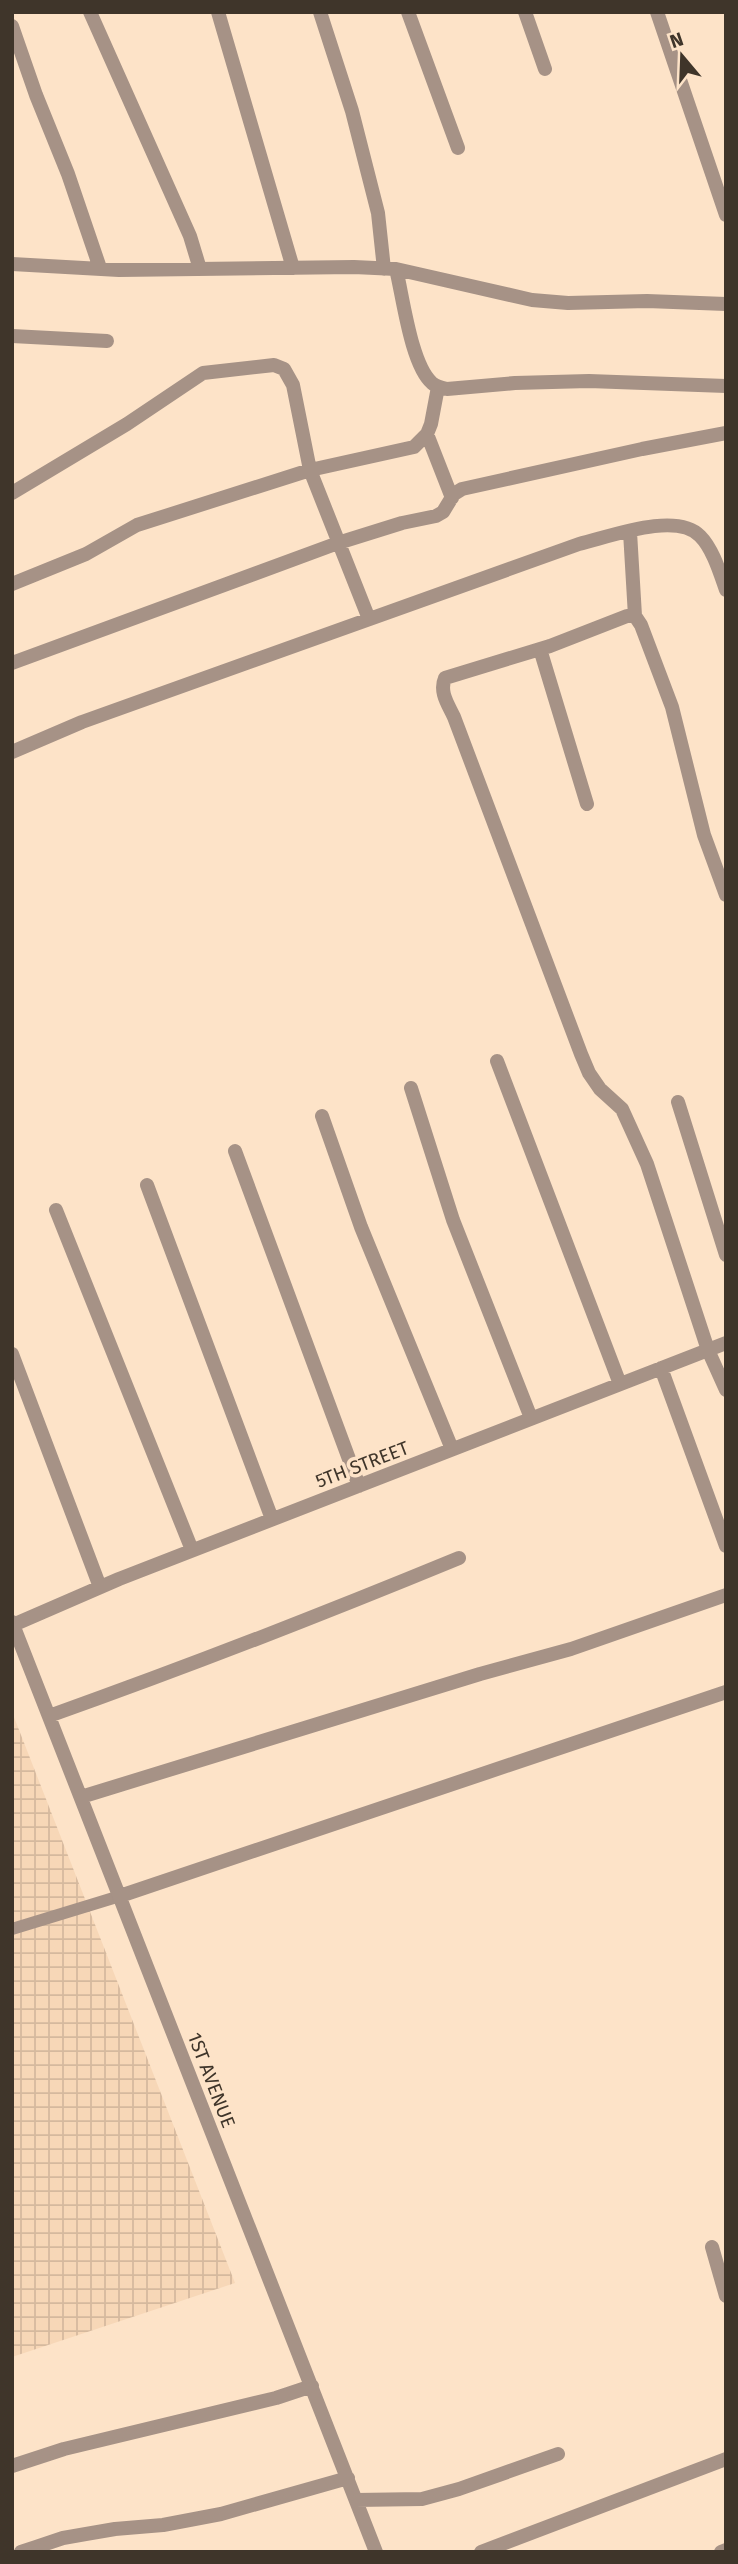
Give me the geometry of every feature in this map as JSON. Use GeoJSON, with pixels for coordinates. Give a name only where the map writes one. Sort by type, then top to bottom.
{"type":"FeatureCollection","features":[{"type":"Feature","properties":{"kind":"street"},"geometry":{"type":"LineString","coordinates":[[90,12],[190,236],[200,269]]}},
{"type":"Feature","properties":{"kind":"street"},"geometry":{"type":"LineString","coordinates":[[218,12],[293,268]]}},
{"type":"Feature","properties":{"kind":"street"},"geometry":{"type":"LineString","coordinates":[[320,12],[352,111],[390,269],[416,352],[423,371],[432,383],[447,389],[515,383],[589,381],[726,386]]}},
{"type":"Feature","properties":{"kind":"street"},"geometry":{"type":"LineString","coordinates":[[408,12],[458,148]]}},
{"type":"Feature","properties":{"kind":"street"},"geometry":{"type":"LineString","coordinates":[[525,12],[545,69]]}},
{"type":"Feature","properties":{"kind":"street"},"geometry":{"type":"LineString","coordinates":[[657,12],[726,215]]}},
{"type":"Feature","properties":{"kind":"street"},"geometry":{"type":"LineString","coordinates":[[12,26],[100,268]]}},
{"type":"Feature","properties":{"kind":"street"},"geometry":{"type":"LineString","coordinates":[[12,264],[100,268],[390,269],[532,300],[569,303],[647,301],[726,304]]}},
{"type":"Feature","properties":{"kind":"street"},"geometry":{"type":"LineString","coordinates":[[12,336],[107,341]]}},
{"type":"Feature","properties":{"kind":"street"},"geometry":{"type":"LineString","coordinates":[[12,493],[127,424],[203,373],[274,365],[284,369],[293,385],[310,470],[369,619]]}},
{"type":"Feature","properties":{"kind":"street"},"geometry":{"type":"LineString","coordinates":[[12,584],[86,554],[137,525],[310,470],[414,447],[427,434],[431,424],[438,387]]}},
{"type":"Feature","properties":{"kind":"street"},"geometry":{"type":"LineString","coordinates":[[12,663],[371,531],[436,516],[443,512],[454,494],[463,489],[726,433]]}},
{"type":"Feature","properties":{"kind":"street"},"geometry":{"type":"LineString","coordinates":[[427,434],[452,498]]}},
{"type":"Feature","properties":{"kind":"street"},"geometry":{"type":"LineString","coordinates":[[12,752],[82,722],[579,544],[656,525],[689,529],[700,535],[709,549],[726,590]]}},
{"type":"Feature","properties":{"kind":"street"},"geometry":{"type":"LineString","coordinates":[[630,532],[635,616],[641,625],[672,707],[704,835],[726,895]]}},
{"type":"Feature","properties":{"kind":"street"},"geometry":{"type":"LineString","coordinates":[[635,616],[627,616],[540,649],[448,675],[443,681],[442,689],[580,1054],[600,1088],[622,1109],[647,1164],[708,1349],[726,1390]]}},
{"type":"Feature","properties":{"kind":"street"},"geometry":{"type":"LineString","coordinates":[[540,649],[587,804]]}},
{"type":"Feature","properties":{"kind":"street"},"geometry":{"type":"LineString","coordinates":[[498,1061],[620,1384]]}},
{"type":"Feature","properties":{"kind":"street"},"geometry":{"type":"LineString","coordinates":[[411,1087],[453,1220],[531,1418]]}},
{"type":"Feature","properties":{"kind":"street"},"geometry":{"type":"LineString","coordinates":[[678,1102],[726,1255]]}},
{"type":"Feature","properties":{"kind":"street"},"geometry":{"type":"LineString","coordinates":[[322,1116],[361,1227],[452,1450]]}},
{"type":"Feature","properties":{"kind":"street"},"geometry":{"type":"LineString","coordinates":[[235,1151],[359,1486]]}},
{"type":"Feature","properties":{"kind":"street"},"geometry":{"type":"LineString","coordinates":[[147,1185],[272,1520]]}},
{"type":"Feature","properties":{"kind":"street"},"geometry":{"type":"LineString","coordinates":[[56,1210],[192,1550]]}},
{"type":"Feature","properties":{"kind":"street","name":"5TH STREET"},"geometry":{"type":"LineString","coordinates":[[13,1624],[192,1550],[726,1343]]}},
{"type":"Feature","properties":{"kind":"street"},"geometry":{"type":"LineString","coordinates":[[12,1354],[100,1587]]}},
{"type":"Feature","properties":{"kind":"street"},"geometry":{"type":"LineString","coordinates":[[661,1368],[726,1546]]}},
{"type":"Feature","properties":{"kind":"street"},"geometry":{"type":"LineString","coordinates":[[49,1716],[183,1668],[458,1558]]}},
{"type":"Feature","properties":{"kind":"street"},"geometry":{"type":"LineString","coordinates":[[81,1797],[480,1674],[571,1649],[726,1595]]}},
{"type":"Feature","properties":{"kind":"street","name":"1ST AVENUE"},"geometry":{"type":"LineString","coordinates":[[13,1624],[376,2552]]}},
{"type":"Feature","properties":{"kind":"street"},"geometry":{"type":"LineString","coordinates":[[120,1896],[726,1692]]}},
{"type":"Feature","properties":{"kind":"street"},"geometry":{"type":"LineString","coordinates":[[712,2247],[726,2296]]}},
{"type":"Feature","properties":{"kind":"street"},"geometry":{"type":"LineString","coordinates":[[12,2466],[64,2449],[276,2398],[312,2386]]}},
{"type":"Feature","properties":{"kind":"street"},"geometry":{"type":"LineString","coordinates":[[356,2500],[422,2499],[459,2489],[558,2454]]}},
{"type":"Feature","properties":{"kind":"street"},"geometry":{"type":"LineString","coordinates":[[481,2552],[726,2459]]}},
{"type":"Feature","properties":{"kind":"street"},"geometry":{"type":"LineString","coordinates":[[21,2552],[63,2538],[114,2529],[163,2525],[221,2514],[348,2478]]}},
{"type":"Feature","properties":{"kind":"lane"},"geometry":{"type":"LineString","coordinates":[[12,1929],[120,1896]]}},
{"type":"Feature","properties":{"kind":"shaded area"},"geometry":{"type":"Polygon","coordinates":[[[12,1712],[235,2283],[12,2357],[12,1712]]]}}]}
